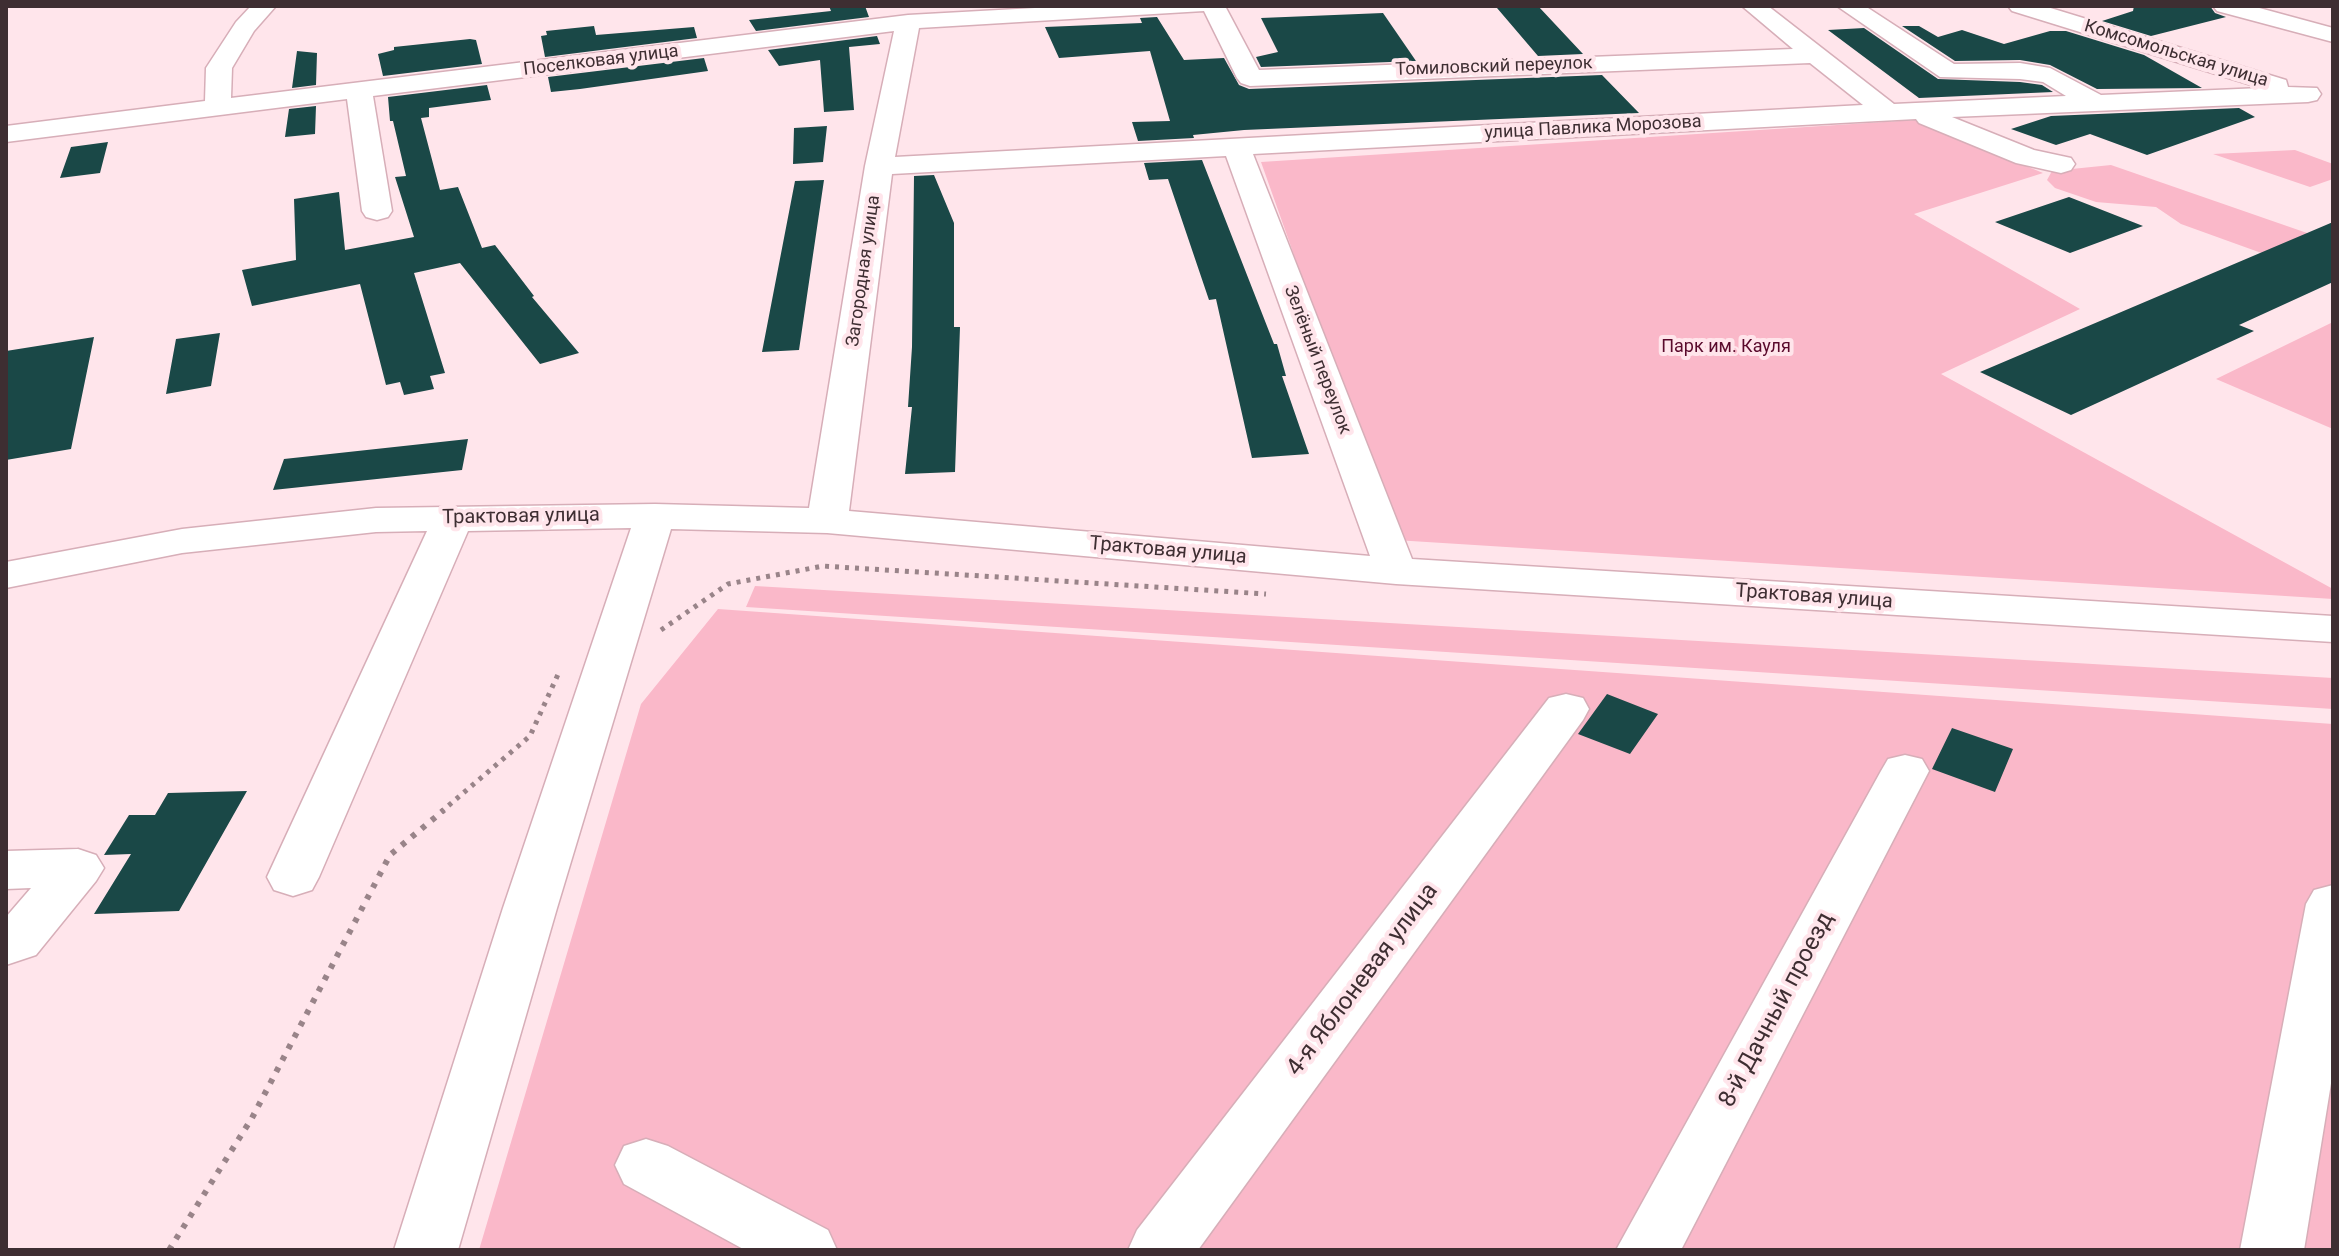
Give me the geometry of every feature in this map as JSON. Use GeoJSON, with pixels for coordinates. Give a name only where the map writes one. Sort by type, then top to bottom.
{"type":"FeatureCollection","features":[{"type":"Feature","properties":{"kind":"street"},"geometry":{"type":"LineString","coordinates":[[218,110],[219,68],[244,27],[264,6]]}},
{"type":"Feature","properties":{"kind":"street","name":"Поселковая улица"},"geometry":{"type":"LineString","coordinates":[[6,134],[359,92],[919,16],[1197,6]]}},
{"type":"Feature","properties":{"kind":"street","name":"Томиловский переулок"},"geometry":{"type":"LineString","coordinates":[[1213,6],[1250,78],[1818,55]]}},
{"type":"Feature","properties":{"kind":"street"},"geometry":{"type":"LineString","coordinates":[[1754,6],[1818,55],[1901,111],[2026,157],[2061,164]]}},
{"type":"Feature","properties":{"kind":"street"},"geometry":{"type":"LineString","coordinates":[[1849,6],[1949,72],[2020,71],[2050,76],[2097,104]]}},
{"type":"Feature","properties":{"kind":"street","name":"Комсомольская улица"},"geometry":{"type":"LineString","coordinates":[[2020,6],[2320,98]]}},
{"type":"Feature","properties":{"kind":"street"},"geometry":{"type":"LineString","coordinates":[[2225,6],[2333,35]]}},
{"type":"Feature","properties":{"kind":"street"},"geometry":{"type":"LineString","coordinates":[[2062,20],[2099,9]]}},
{"type":"Feature","properties":{"kind":"street","name":"Загородная улица"},"geometry":{"type":"LineString","coordinates":[[827,521],[879,166],[919,16]]}},
{"type":"Feature","properties":{"kind":"street"},"geometry":{"type":"LineString","coordinates":[[2305,27],[2333,19]]}},
{"type":"Feature","properties":{"kind":"street"},"geometry":{"type":"LineString","coordinates":[[359,92],[377,211]]}},
{"type":"Feature","properties":{"kind":"street","name":"улица Павлика Морозова"},"geometry":{"type":"LineString","coordinates":[[879,166],[1901,111],[2320,98]]}},
{"type":"Feature","properties":{"kind":"street","name":"Зелёный переулок"},"geometry":{"type":"LineString","coordinates":[[1237,149],[1396,571]]}},
{"type":"Feature","properties":{"kind":"street"},"geometry":{"type":"LineString","coordinates":[[426,1250],[655,516]]}},
{"type":"Feature","properties":{"kind":"street","name":"Трактовая улица"},"geometry":{"type":"LineString","coordinates":[[6,575],[182,541],[376,520],[655,516],[827,521],[1396,571],[2333,629]]}},
{"type":"Feature","properties":{"kind":"street"},"geometry":{"type":"LineString","coordinates":[[293,877],[453,518]]}},
{"type":"Feature","properties":{"kind":"street","name":"4-я Яблоневая улица"},"geometry":{"type":"LineString","coordinates":[[1160,1250],[1566,709]]}},
{"type":"Feature","properties":{"kind":"street","name":"8-й Дачный проезд"},"geometry":{"type":"LineString","coordinates":[[1648,1250],[1905,771]]}},
{"type":"Feature","properties":{"kind":"street"},"geometry":{"type":"LineString","coordinates":[[6,870],[78,868],[17,941],[6,945]]}},
{"type":"Feature","properties":{"kind":"street"},"geometry":{"type":"LineString","coordinates":[[2272,1250],[2333,904]]}},
{"type":"Feature","properties":{"kind":"street"},"geometry":{"type":"LineString","coordinates":[[646,1165],[805,1250]]}},
{"type":"Feature","properties":{"kind":"path"},"geometry":{"type":"LineString","coordinates":[[169,1250],[252,1118],[390,855],[530,736],[560,670],[590,647],[638,646],[728,584],[823,566],[1268,595]]}},
{"type":"Feature","properties":{"kind":"green space","name":"Парк им. Кауля"},"geometry":{"type":"Polygon","coordinates":[[[1915,120],[2043,173],[1914,214],[2080,309],[1941,374],[2333,589],[2333,599],[1395,540],[1261,162],[1915,120]]]}},
{"type":"Feature","properties":{"kind":"green space"},"geometry":{"type":"Polygon","coordinates":[[[2295,150],[2333,164],[2333,179],[2310,187],[2213,154],[2295,150]]]}},
{"type":"Feature","properties":{"kind":"green space"},"geometry":{"type":"Polygon","coordinates":[[[2111,165],[2333,242],[2278,259],[2181,224],[2156,207],[2096,202],[2055,188],[2047,180],[2052,171],[2111,165]]]}},
{"type":"Feature","properties":{"kind":"green space"},"geometry":{"type":"Polygon","coordinates":[[[2333,322],[2333,429],[2216,379],[2333,322]]]}},
{"type":"Feature","properties":{"kind":"green space"},"geometry":{"type":"Polygon","coordinates":[[[755,586],[2333,678],[2333,709],[746,607],[755,586]]]}},
{"type":"Feature","properties":{"kind":"green space"},"geometry":{"type":"Polygon","coordinates":[[[718,609],[2333,724],[2333,1250],[479,1250],[641,704],[718,609]]]}},
{"type":"Feature","properties":{"kind":"building"},"geometry":{"type":"Polygon","coordinates":[[[829,6],[865,6],[869,17],[756,31],[749,20],[831,11],[829,6]]]}},
{"type":"Feature","properties":{"kind":"building"},"geometry":{"type":"Polygon","coordinates":[[[2134,6],[2210,6],[2215,13],[2226,17],[2151,36],[2102,21],[2133,11],[2134,6]]]}},
{"type":"Feature","properties":{"kind":"building"},"geometry":{"type":"Polygon","coordinates":[[[1539,7],[1583,54],[1538,56],[1497,8],[1539,7]]]}},
{"type":"Feature","properties":{"kind":"building"},"geometry":{"type":"Polygon","coordinates":[[[1383,13],[1416,61],[1261,67],[1256,57],[1278,52],[1261,18],[1383,13]]]}},
{"type":"Feature","properties":{"kind":"building"},"geometry":{"type":"Polygon","coordinates":[[[1157,17],[1184,60],[1224,58],[1239,85],[1249,89],[1602,75],[1639,113],[1244,130],[1193,135],[1194,138],[1138,141],[1132,122],[1170,121],[1150,51],[1059,58],[1045,27],[1142,23],[1140,18],[1157,17]]]}},
{"type":"Feature","properties":{"kind":"building"},"geometry":{"type":"Polygon","coordinates":[[[594,26],[596,35],[694,27],[697,38],[545,57],[541,36],[547,35],[546,31],[594,26]]]}},
{"type":"Feature","properties":{"kind":"building"},"geometry":{"type":"Polygon","coordinates":[[[1902,26],[1919,26],[1938,37],[1962,30],[2004,44],[2050,31],[2066,31],[2144,55],[2202,88],[2097,89],[2050,65],[2020,60],[1955,61],[1902,26]]]}},
{"type":"Feature","properties":{"kind":"building"},"geometry":{"type":"Polygon","coordinates":[[[1864,28],[1938,79],[2020,82],[2042,85],[2053,92],[1919,98],[1828,30],[1864,28]]]}},
{"type":"Feature","properties":{"kind":"building"},"geometry":{"type":"Polygon","coordinates":[[[877,36],[880,44],[849,47],[854,110],[824,112],[820,60],[779,66],[768,50],[877,36]]]}},
{"type":"Feature","properties":{"kind":"building"},"geometry":{"type":"Polygon","coordinates":[[[476,40],[482,64],[383,76],[378,54],[394,50],[394,47],[476,40]]]}},
{"type":"Feature","properties":{"kind":"building"},"geometry":{"type":"Polygon","coordinates":[[[297,51],[317,53],[316,85],[292,88],[297,51]]]}},
{"type":"Feature","properties":{"kind":"building"},"geometry":{"type":"Polygon","coordinates":[[[704,58],[708,71],[580,89],[551,92],[548,77],[704,58]]]}},
{"type":"Feature","properties":{"kind":"building"},"geometry":{"type":"Polygon","coordinates":[[[487,85],[491,100],[429,108],[429,117],[421,118],[440,190],[458,187],[482,248],[495,245],[532,297],[579,353],[540,364],[460,263],[414,273],[445,373],[430,376],[434,389],[404,395],[400,382],[386,385],[360,284],[252,306],[242,270],[296,260],[294,199],[339,192],[345,250],[414,237],[395,177],[406,176],[393,121],[390,121],[388,97],[487,85]]]}},
{"type":"Feature","properties":{"kind":"building"},"geometry":{"type":"Polygon","coordinates":[[[316,106],[315,134],[285,137],[289,109],[316,106]]]}},
{"type":"Feature","properties":{"kind":"building"},"geometry":{"type":"Polygon","coordinates":[[[2239,108],[2255,117],[2147,155],[2090,134],[2056,145],[2011,129],[2051,116],[2239,108]]]}},
{"type":"Feature","properties":{"kind":"building"},"geometry":{"type":"Polygon","coordinates":[[[827,126],[823,162],[793,164],[794,128],[827,126]]]}},
{"type":"Feature","properties":{"kind":"building"},"geometry":{"type":"Polygon","coordinates":[[[108,142],[100,173],[60,178],[71,147],[108,142]]]}},
{"type":"Feature","properties":{"kind":"building"},"geometry":{"type":"Polygon","coordinates":[[[1202,160],[1274,344],[1277,344],[1286,376],[1282,376],[1309,454],[1252,458],[1216,299],[1209,300],[1168,179],[1149,180],[1144,163],[1202,160]]]}},
{"type":"Feature","properties":{"kind":"building"},"geometry":{"type":"Polygon","coordinates":[[[934,175],[954,223],[954,327],[960,327],[955,472],[905,474],[912,407],[908,407],[912,347],[914,176],[934,175]]]}},
{"type":"Feature","properties":{"kind":"building"},"geometry":{"type":"Polygon","coordinates":[[[824,180],[799,350],[762,352],[795,181],[824,180]]]}},
{"type":"Feature","properties":{"kind":"building"},"geometry":{"type":"Polygon","coordinates":[[[2069,197],[2143,226],[2070,253],[1995,222],[2069,197]]]}},
{"type":"Feature","properties":{"kind":"building"},"geometry":{"type":"Polygon","coordinates":[[[2333,222],[2333,282],[2239,325],[2254,331],[2071,415],[1980,372],[2333,222]]]}},
{"type":"Feature","properties":{"kind":"building"},"geometry":{"type":"Polygon","coordinates":[[[220,333],[211,386],[166,394],[176,339],[220,333]]]}},
{"type":"Feature","properties":{"kind":"building"},"geometry":{"type":"Polygon","coordinates":[[[94,337],[71,449],[6,460],[6,351],[94,337]]]}},
{"type":"Feature","properties":{"kind":"building"},"geometry":{"type":"Polygon","coordinates":[[[468,439],[462,470],[273,490],[284,459],[468,439]]]}},
{"type":"Feature","properties":{"kind":"building"},"geometry":{"type":"Polygon","coordinates":[[[1607,694],[1658,714],[1630,754],[1578,734],[1607,694]]]}},
{"type":"Feature","properties":{"kind":"building"},"geometry":{"type":"Polygon","coordinates":[[[1952,728],[2013,749],[1995,792],[1932,769],[1952,728]]]}},
{"type":"Feature","properties":{"kind":"building"},"geometry":{"type":"Polygon","coordinates":[[[247,791],[179,911],[94,914],[131,854],[104,855],[129,815],[155,815],[168,793],[247,791]]]}}]}
